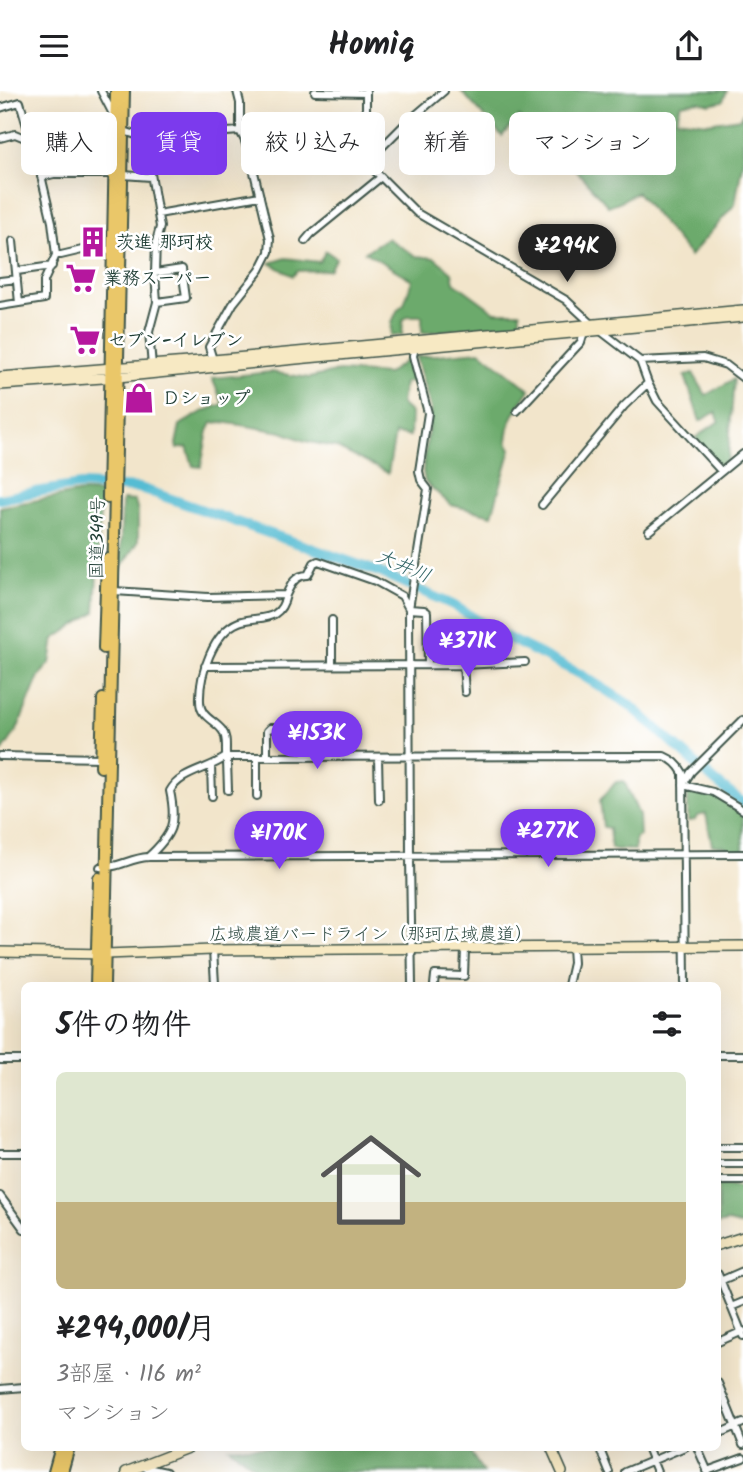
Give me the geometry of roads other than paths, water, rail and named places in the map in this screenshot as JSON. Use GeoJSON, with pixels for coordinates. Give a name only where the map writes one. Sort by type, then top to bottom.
{"type":"FeatureCollection","features":[{"type":"Feature","properties":{"kind":"highway","name":"国道349号"},"geometry":{"type":"LineString","coordinates":[[116,91],[116,112]]}},
{"type":"Feature","properties":{"kind":"highway","name":"国道349号"},"geometry":{"type":"LineString","coordinates":[[104,982],[101,954],[103,867],[114,591],[114,373],[120,131],[124,91]]}},
{"type":"Feature","properties":{"kind":"highway","name":"国道349号"},"geometry":{"type":"LineString","coordinates":[[117,121],[120,131]]}},
{"type":"Feature","properties":{"kind":"highway","name":"国道349号"},"geometry":{"type":"LineString","coordinates":[[114,373],[113,250],[119,175]]}},
{"type":"Feature","properties":{"kind":"highway","name":"国道349号"},"geometry":{"type":"LineString","coordinates":[[103,867],[102,758],[112,495]]}},
{"type":"Feature","properties":{"kind":"highway","name":"国道349号"},"geometry":{"type":"LineString","coordinates":[[96,982],[101,954]]}},
{"type":"Feature","properties":{"kind":"highway"},"geometry":{"type":"LineString","coordinates":[[54,1472],[60,1451]]}},
{"type":"Feature","properties":{"kind":"highway"},"geometry":{"type":"LineString","coordinates":[[62,1472],[68,1451]]}},
{"type":"Feature","properties":{"kind":"street"},"geometry":{"type":"LineString","coordinates":[[101,91],[113,112]]}},
{"type":"Feature","properties":{"kind":"street"},"geometry":{"type":"LineString","coordinates":[[213,360],[209,347],[233,304],[260,270],[269,252],[270,239],[260,196],[240,131],[237,91]]}},
{"type":"Feature","properties":{"kind":"street"},"geometry":{"type":"LineString","coordinates":[[385,144],[444,91]]}},
{"type":"Feature","properties":{"kind":"street"},"geometry":{"type":"LineString","coordinates":[[315,92],[366,92],[366,112]]}},
{"type":"Feature","properties":{"kind":"street"},"geometry":{"type":"LineString","coordinates":[[0,108],[20,102],[23,112]]}},
{"type":"Feature","properties":{"kind":"street"},"geometry":{"type":"LineString","coordinates":[[117,131],[131,134]]}},
{"type":"Feature","properties":{"kind":"street"},"geometry":{"type":"LineString","coordinates":[[227,132],[240,131]]}},
{"type":"Feature","properties":{"kind":"street"},"geometry":{"type":"LineString","coordinates":[[0,138],[15,134],[21,136]]}},
{"type":"Feature","properties":{"kind":"street"},"geometry":{"type":"LineString","coordinates":[[0,306],[44,299],[44,281],[56,254],[52,222],[41,177],[71,174],[151,177],[160,227],[156,242],[157,302],[149,333],[152,366]]}},
{"type":"Feature","properties":{"kind":"street"},"geometry":{"type":"LineString","coordinates":[[305,241],[381,177],[417,213],[548,288],[640,361],[657,401],[721,471]]}},
{"type":"Feature","properties":{"kind":"street"},"geometry":{"type":"LineString","coordinates":[[158,214],[260,196]]}},
{"type":"Feature","properties":{"kind":"street"},"geometry":{"type":"LineString","coordinates":[[13,241],[19,303]]}},
{"type":"Feature","properties":{"kind":"street"},"geometry":{"type":"LineString","coordinates":[[56,254],[82,250],[113,250]]}},
{"type":"Feature","properties":{"kind":"street"},"geometry":{"type":"LineString","coordinates":[[0,281],[51,266]]}},
{"type":"Feature","properties":{"kind":"street"},"geometry":{"type":"LineString","coordinates":[[155,273],[182,269],[186,298],[157,302]]}},
{"type":"Feature","properties":{"kind":"street"},"geometry":{"type":"LineString","coordinates":[[0,377],[114,373],[213,360],[584,332],[597,328],[743,310]]}},
{"type":"Feature","properties":{"kind":"street"},"geometry":{"type":"LineString","coordinates":[[3,386],[114,373],[743,317]]}},
{"type":"Feature","properties":{"kind":"street"},"geometry":{"type":"LineString","coordinates":[[517,411],[581,342],[584,332]]}},
{"type":"Feature","properties":{"kind":"street"},"geometry":{"type":"LineString","coordinates":[[412,982],[409,609],[428,489],[421,480],[419,471],[428,413],[413,356],[416,345]]}},
{"type":"Feature","properties":{"kind":"street"},"geometry":{"type":"LineString","coordinates":[[640,361],[703,358],[726,365],[741,375]]}},
{"type":"Feature","properties":{"kind":"street"},"geometry":{"type":"LineString","coordinates":[[542,505],[624,406],[648,383]]}},
{"type":"Feature","properties":{"kind":"street"},"geometry":{"type":"LineString","coordinates":[[649,531],[743,454]]}},
{"type":"Feature","properties":{"kind":"street"},"geometry":{"type":"LineString","coordinates":[[228,790],[227,742],[224,732],[201,712],[200,702],[202,673],[226,631],[239,622],[273,616],[285,601],[295,579],[309,575],[314,563],[318,561],[375,581],[402,596],[409,609]]}},
{"type":"Feature","properties":{"kind":"street"},"geometry":{"type":"LineString","coordinates":[[114,591],[208,597],[286,595]]}},
{"type":"Feature","properties":{"kind":"street"},"geometry":{"type":"LineString","coordinates":[[409,609],[427,612],[428,664]]}},
{"type":"Feature","properties":{"kind":"street"},"geometry":{"type":"LineString","coordinates":[[331,620],[332,665]]}},
{"type":"Feature","properties":{"kind":"street"},"geometry":{"type":"LineString","coordinates":[[205,666],[463,665],[525,662]]}},
{"type":"Feature","properties":{"kind":"street"},"geometry":{"type":"LineString","coordinates":[[463,665],[465,692]]}},
{"type":"Feature","properties":{"kind":"street"},"geometry":{"type":"LineString","coordinates":[[683,785],[691,772],[743,720]]}},
{"type":"Feature","properties":{"kind":"street"},"geometry":{"type":"LineString","coordinates":[[267,757],[267,731],[270,728],[297,728],[327,729],[327,757]]}},
{"type":"Feature","properties":{"kind":"street"},"geometry":{"type":"LineString","coordinates":[[0,756],[102,758]]}},
{"type":"Feature","properties":{"kind":"street"},"geometry":{"type":"LineString","coordinates":[[257,757],[257,796]]}},
{"type":"Feature","properties":{"kind":"street"},"geometry":{"type":"LineString","coordinates":[[378,757],[379,800]]}},
{"type":"Feature","properties":{"kind":"street"},"geometry":{"type":"LineString","coordinates":[[148,857],[168,836],[174,817],[170,791],[174,784],[185,776],[226,758],[664,757],[671,759],[683,773],[685,982]]}},
{"type":"Feature","properties":{"kind":"street"},"geometry":{"type":"LineString","coordinates":[[211,766],[212,796]]}},
{"type":"Feature","properties":{"kind":"street"},"geometry":{"type":"LineString","coordinates":[[683,785],[713,792],[743,810]]}},
{"type":"Feature","properties":{"kind":"street"},"geometry":{"type":"LineString","coordinates":[[103,867],[112,868],[136,858],[148,857],[743,854]]}},
{"type":"Feature","properties":{"kind":"street","name":"広域農道バードライン（那珂広域農道）"},"geometry":{"type":"LineString","coordinates":[[0,952],[101,954],[214,950],[743,946]]}},
{"type":"Feature","properties":{"kind":"street"},"geometry":{"type":"LineString","coordinates":[[569,982],[573,963],[572,948]]}},
{"type":"Feature","properties":{"kind":"street"},"geometry":{"type":"LineString","coordinates":[[434,982],[435,975],[464,976],[465,949]]}},
{"type":"Feature","properties":{"kind":"street"},"geometry":{"type":"LineString","coordinates":[[214,950],[215,982]]}},
{"type":"Feature","properties":{"kind":"street"},"geometry":{"type":"LineString","coordinates":[[721,1055],[743,1055]]}},
{"type":"Feature","properties":{"kind":"street"},"geometry":{"type":"LineString","coordinates":[[0,1060],[21,1060]]}},
{"type":"Feature","properties":{"kind":"street"},"geometry":{"type":"LineString","coordinates":[[721,1147],[743,1147]]}},
{"type":"Feature","properties":{"kind":"street"},"geometry":{"type":"LineString","coordinates":[[0,1153],[21,1153]]}},
{"type":"Feature","properties":{"kind":"street"},"geometry":{"type":"LineString","coordinates":[[721,1164],[743,1164]]}},
{"type":"Feature","properties":{"kind":"street"},"geometry":{"type":"LineString","coordinates":[[721,1181],[743,1181]]}},
{"type":"Feature","properties":{"kind":"street"},"geometry":{"type":"LineString","coordinates":[[0,1196],[21,1225]]}},
{"type":"Feature","properties":{"kind":"street"},"geometry":{"type":"LineString","coordinates":[[721,1244],[743,1237]]}},
{"type":"Feature","properties":{"kind":"street"},"geometry":{"type":"LineString","coordinates":[[721,1277],[743,1271]]}},
{"type":"Feature","properties":{"kind":"street"},"geometry":{"type":"LineString","coordinates":[[721,1283],[743,1333],[721,1341]]}},
{"type":"Feature","properties":{"kind":"street"},"geometry":{"type":"LineString","coordinates":[[731,1307],[743,1302]]}},
{"type":"Feature","properties":{"kind":"street"},"geometry":{"type":"LineString","coordinates":[[0,1389],[21,1387]]}},
{"type":"Feature","properties":{"kind":"street"},"geometry":{"type":"LineString","coordinates":[[721,1391],[743,1445]]}},
{"type":"Feature","properties":{"kind":"street"},"geometry":{"type":"LineString","coordinates":[[721,1433],[743,1423]]}},
{"type":"Feature","properties":{"kind":"street"},"geometry":{"type":"LineString","coordinates":[[125,1472],[180,1451]]}},
{"type":"Feature","properties":{"kind":"street"},"geometry":{"type":"LineString","coordinates":[[553,1451],[562,1472]]}},
{"type":"Feature","properties":{"kind":"street"},"geometry":{"type":"LineString","coordinates":[[601,1451],[609,1472]]}},
{"type":"Feature","properties":{"kind":"street"},"geometry":{"type":"LineString","coordinates":[[648,1451],[657,1472]]}},
{"type":"Feature","properties":{"kind":"street"},"geometry":{"type":"LineString","coordinates":[[625,1472],[676,1451]]}},
{"type":"Feature","properties":{"kind":"street"},"geometry":{"type":"LineString","coordinates":[[699,1451],[707,1472],[743,1458]]}},
{"type":"Feature","properties":{"kind":"street"},"geometry":{"type":"LineString","coordinates":[[140,1467],[166,1472]]}},
{"type":"Feature","properties":{"kind":"waterway","name":"大井川"},"geometry":{"type":"LineString","coordinates":[[0,499],[81,485],[140,488],[379,572],[453,605],[500,634],[580,674],[630,705],[743,803]]}},
{"type":"Feature","properties":{"kind":"place","name":"茨進 那珂校"},"geometry":{"type":"Point","coordinates":[93,242]}},
{"type":"Feature","properties":{"kind":"place","name":"業務スーパー"},"geometry":{"type":"Point","coordinates":[81,278]}},
{"type":"Feature","properties":{"kind":"place","name":"セブン-イレブン"},"geometry":{"type":"Point","coordinates":[85,340]}},
{"type":"Feature","properties":{"kind":"place","name":"Ｄショップ"},"geometry":{"type":"Point","coordinates":[139,398]}}]}
